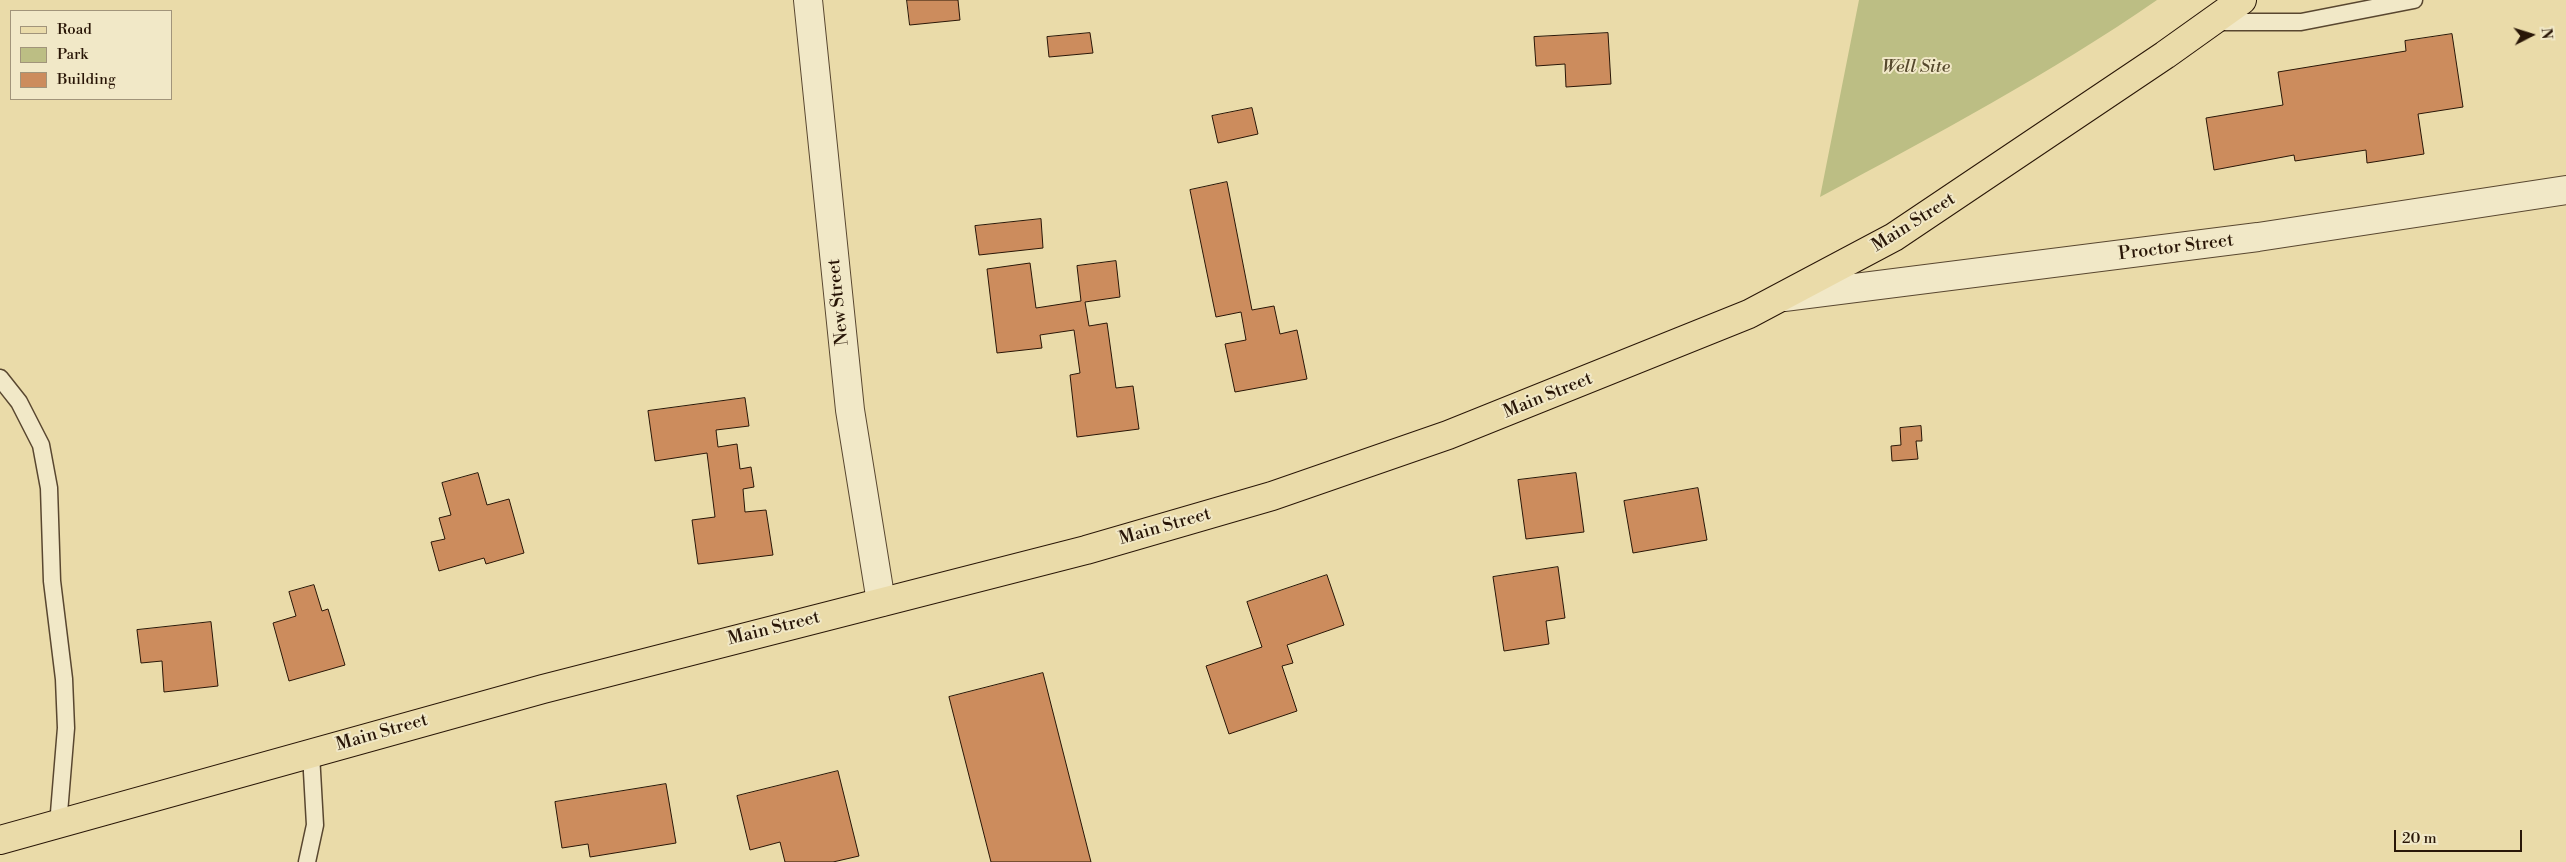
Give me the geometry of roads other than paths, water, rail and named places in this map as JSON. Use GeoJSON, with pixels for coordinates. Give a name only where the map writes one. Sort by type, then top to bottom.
{"type":"FeatureCollection","features":[{"type":"Feature","properties":{"kind":"main road","name":"Main Street"},"geometry":{"type":"LineString","coordinates":[[0,840],[543,689],[1095,547],[1272,496],[1364,466],[1532,403],[1683,342],[1784,297],[1894,237],[2242,0]]}},
{"type":"Feature","properties":{"kind":"street","name":"New Street"},"geometry":{"type":"LineString","coordinates":[[808,0],[850,410],[881,602]]}},
{"type":"Feature","properties":{"kind":"street","name":"Proctor Street"},"geometry":{"type":"LineString","coordinates":[[1784,297],[2258,237],[2566,190]]}},
{"type":"Feature","properties":{"kind":"lane"},"geometry":{"type":"LineString","coordinates":[[2211,22],[2301,22],[2414,0]]}},
{"type":"Feature","properties":{"kind":"lane"},"geometry":{"type":"LineString","coordinates":[[0,378],[19,402],[41,445],[50,488],[52,581],[64,679],[66,728],[58,825]]}},
{"type":"Feature","properties":{"kind":"lane"},"geometry":{"type":"LineString","coordinates":[[307,862],[316,825],[311,754]]}},
{"type":"Feature","properties":{"kind":"park label","name":"Well Site"},"geometry":{"type":"Point","coordinates":[1916,68]}}]}
